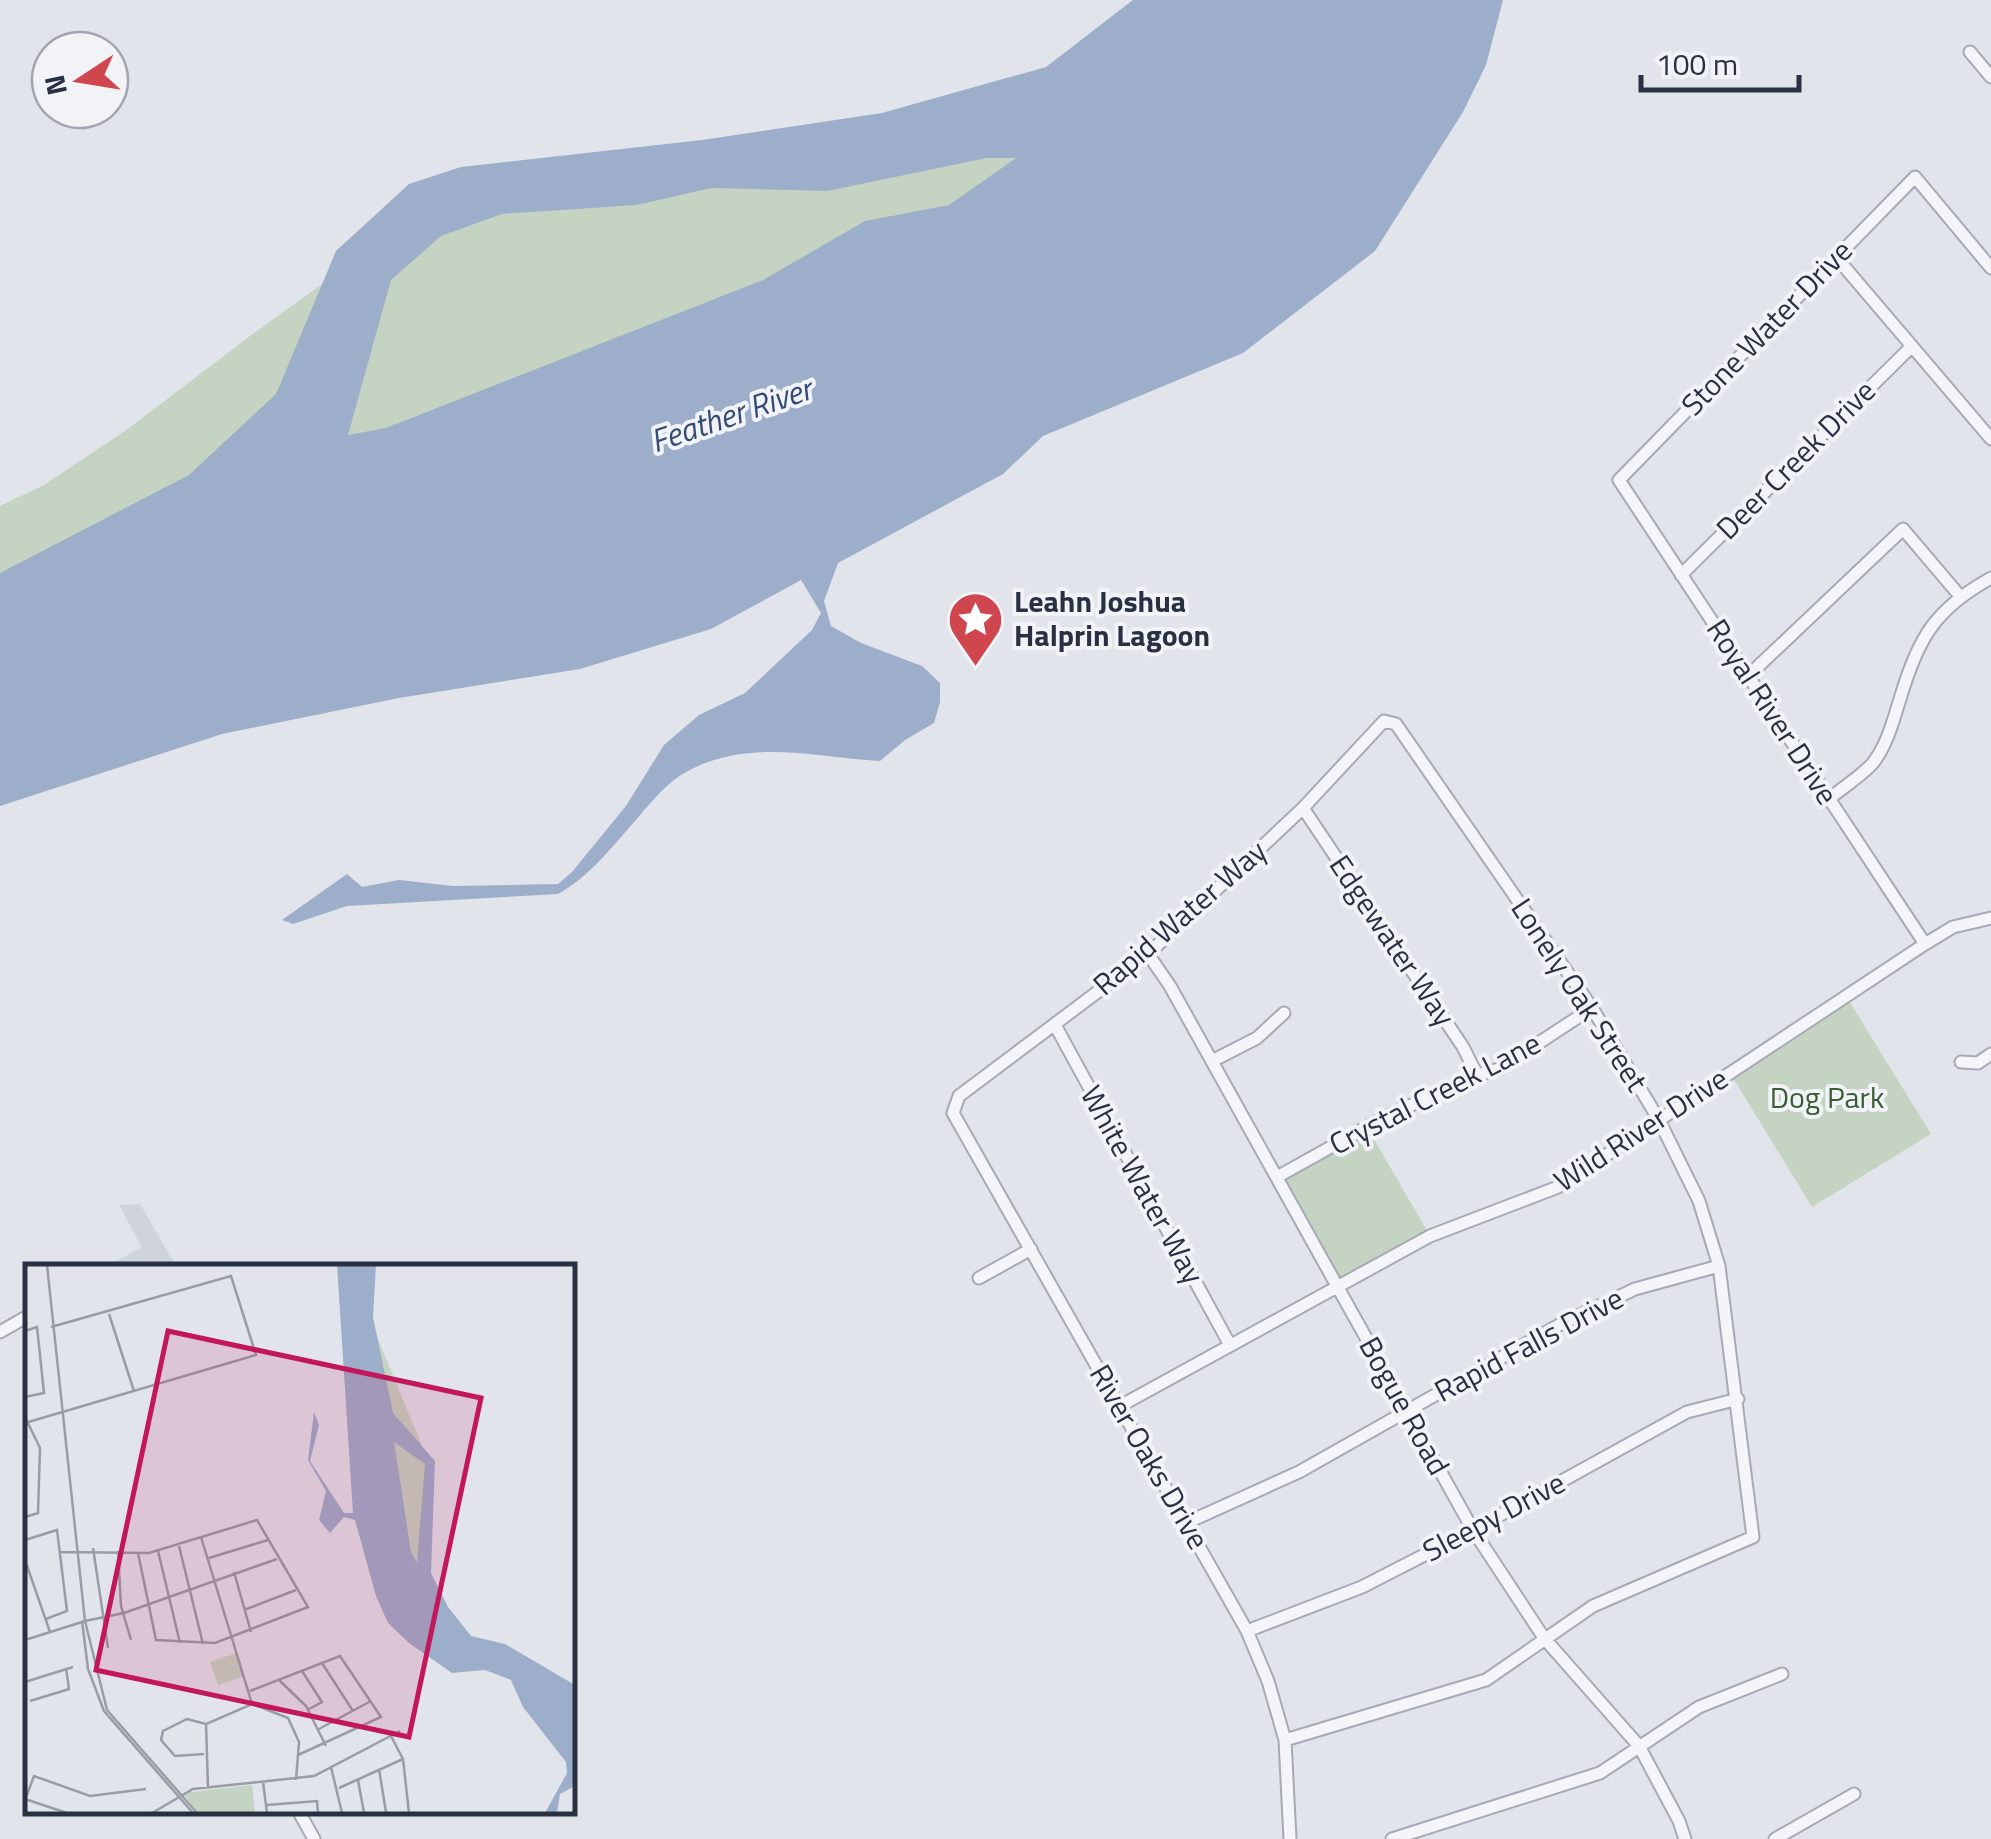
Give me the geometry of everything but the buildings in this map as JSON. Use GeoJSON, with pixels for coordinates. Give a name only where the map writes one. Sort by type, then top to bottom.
{"type":"FeatureCollection","features":[{"type":"Feature","properties":{"kind":"street"},"geometry":{"type":"LineString","coordinates":[[1970,52],[1991,77]]}},
{"type":"Feature","properties":{"kind":"street","name":"Stone Water Drive"},"geometry":{"type":"LineString","coordinates":[[1619,480],[1915,176],[1991,268]]}},
{"type":"Feature","properties":{"kind":"street"},"geometry":{"type":"LineString","coordinates":[[1836,256],[1991,439]]}},
{"type":"Feature","properties":{"kind":"street","name":"Deer Creek Drive"},"geometry":{"type":"LineString","coordinates":[[1681,574],[1912,346]]}},
{"type":"Feature","properties":{"kind":"street","name":"Royal River Drive"},"geometry":{"type":"LineString","coordinates":[[1619,480],[1924,944]]}},
{"type":"Feature","properties":{"kind":"street"},"geometry":{"type":"LineString","coordinates":[[1748,676],[1903,529],[1959,595]]}},
{"type":"Feature","properties":{"kind":"street"},"geometry":{"type":"LineString","coordinates":[[1828,798],[1872,764],[1890,730],[1926,634],[1942,611],[1959,595],[1991,578]]}},
{"type":"Feature","properties":{"kind":"street","name":"Rapid Water Way"},"geometry":{"type":"LineString","coordinates":[[959,1096],[1148,954],[1303,808],[1384,721]]}},
{"type":"Feature","properties":{"kind":"street","name":"Lonely Oak Street"},"geometry":{"type":"LineString","coordinates":[[1384,721],[1396,724],[1592,1008],[1660,1120],[1699,1201],[1718,1266],[1753,1537],[1593,1606],[1544,1638]]}},
{"type":"Feature","properties":{"kind":"street","name":"Edgewater Way"},"geometry":{"type":"LineString","coordinates":[[1303,808],[1463,1046],[1477,1075]]}},
{"type":"Feature","properties":{"kind":"street","name":"Wild River Drive"},"geometry":{"type":"LineString","coordinates":[[1120,1406],[1430,1236],[1558,1187],[1924,944],[1952,928],[1991,918]]}},
{"type":"Feature","properties":{"kind":"street","name":"Bogue Road"},"geometry":{"type":"LineString","coordinates":[[1148,954],[1473,1530],[1544,1638],[1639,1746],[1680,1822],[1685,1839]]}},
{"type":"Feature","properties":{"kind":"street","name":"Crystal Creek Lane"},"geometry":{"type":"LineString","coordinates":[[1277,1177],[1381,1119],[1498,1069],[1592,1008]]}},
{"type":"Feature","properties":{"kind":"street"},"geometry":{"type":"LineString","coordinates":[[1212,1062],[1257,1038],[1284,1014]]}},
{"type":"Feature","properties":{"kind":"street","name":"White Water Way"},"geometry":{"type":"LineString","coordinates":[[1054,1026],[1230,1345]]}},
{"type":"Feature","properties":{"kind":"street"},"geometry":{"type":"LineString","coordinates":[[1961,1062],[1978,1063],[1991,1054]]}},
{"type":"Feature","properties":{"kind":"street","name":"River Oaks Drive"},"geometry":{"type":"LineString","coordinates":[[959,1096],[953,1113],[1247,1631],[1268,1681],[1285,1740],[1290,1839]]}},
{"type":"Feature","properties":{"kind":"street"},"geometry":{"type":"LineString","coordinates":[[980,1278],[1030,1249]]}},
{"type":"Feature","properties":{"kind":"street","name":"Rapid Falls Drive"},"geometry":{"type":"LineString","coordinates":[[1186,1523],[1299,1472],[1559,1325],[1635,1289],[1718,1266]]}},
{"type":"Feature","properties":{"kind":"street"},"geometry":{"type":"LineString","coordinates":[[0,1332],[25,1318]]}},
{"type":"Feature","properties":{"kind":"street","name":"Sleepy Drive"},"geometry":{"type":"LineString","coordinates":[[1247,1631],[1362,1587],[1687,1412],[1738,1398]]}},
{"type":"Feature","properties":{"kind":"street"},"geometry":{"type":"LineString","coordinates":[[1285,1740],[1486,1680],[1520,1660],[1544,1638]]}},
{"type":"Feature","properties":{"kind":"street"},"geometry":{"type":"LineString","coordinates":[[1392,1839],[1600,1774],[1699,1707],[1782,1674]]}},
{"type":"Feature","properties":{"kind":"street"},"geometry":{"type":"LineString","coordinates":[[1775,1839],[1854,1794]]}},
{"type":"Feature","properties":{"kind":"street"},"geometry":{"type":"LineString","coordinates":[[300,1814],[314,1839]]}},
{"type":"Feature","properties":{"kind":"shaded area"},"geometry":{"type":"Polygon","coordinates":[[[140,1204],[175,1264],[111,1264],[142,1247],[119,1205],[140,1204]]]}},
{"type":"Feature","properties":{"kind":"green space"},"geometry":{"type":"Polygon","coordinates":[[[1053,130],[926,245],[0,601],[0,506],[44,485],[125,431],[413,219],[1053,130]]]}},
{"type":"Feature","properties":{"kind":"green space","name":"Dog Park"},"geometry":{"type":"Polygon","coordinates":[[[1846,996],[1931,1134],[1812,1207],[1730,1073],[1846,996]]]}},
{"type":"Feature","properties":{"kind":"green space"},"geometry":{"type":"Polygon","coordinates":[[[1367,1127],[1430,1236],[1337,1286],[1277,1177],[1367,1127]]]}},
{"type":"Feature","properties":{"kind":"water","name":"Feather River"},"geometry":{"type":"Polygon","coordinates":[[[1133,0],[1503,0],[1486,65],[1463,112],[1375,251],[1243,353],[1043,436],[1003,474],[838,563],[824,601],[831,626],[861,643],[922,666],[940,683],[934,723],[880,761],[776,752],[726,757],[702,764],[666,786],[599,861],[558,894],[347,906],[293,924],[282,920],[347,874],[362,887],[399,880],[453,886],[558,884],[626,806],[664,745],[699,715],[745,693],[812,630],[821,613],[801,580],[711,629],[580,669],[399,698],[222,734],[0,806],[0,573],[189,475],[276,394],[336,251],[409,184],[461,167],[702,140],[882,113],[1046,67],[1133,0]],[[987,158],[827,191],[711,188],[637,205],[502,214],[441,236],[391,280],[348,435],[386,428],[763,280],[865,221],[949,205],[1016,158],[987,158]]]}},
{"type":"Feature","properties":{"kind":"place","name":"Leahn Joshua Halprin Lagoon"},"geometry":{"type":"Point","coordinates":[975,668]}}]}
